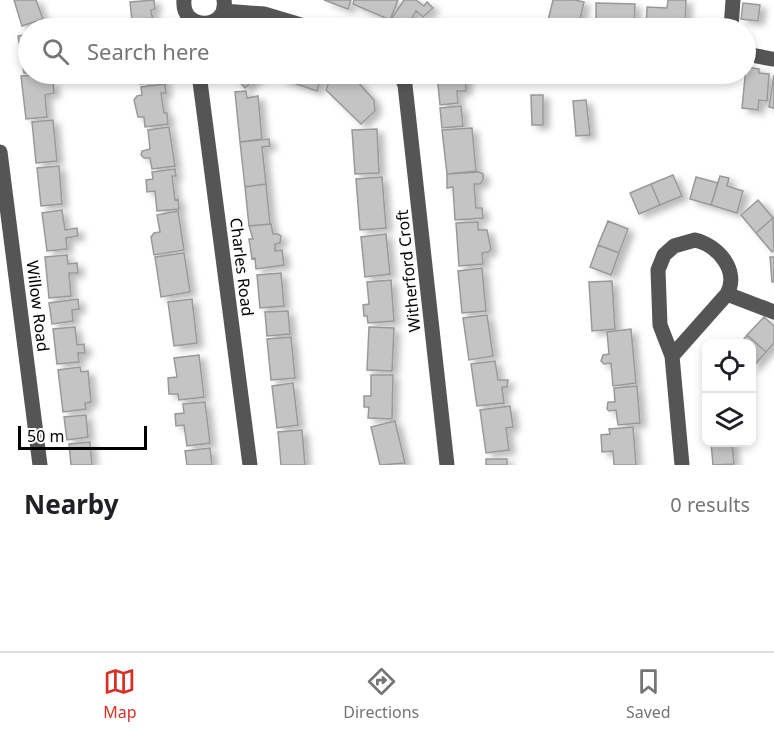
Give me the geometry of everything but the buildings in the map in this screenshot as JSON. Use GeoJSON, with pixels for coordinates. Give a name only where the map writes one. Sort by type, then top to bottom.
{"type":"FeatureCollection","features":[{"type":"Feature","properties":{"kind":"street"},"geometry":{"type":"LineString","coordinates":[[184,0],[184,6],[190,18]]}},
{"type":"Feature","properties":{"kind":"street"},"geometry":{"type":"LineString","coordinates":[[732,18],[733,0]]}},
{"type":"Feature","properties":{"kind":"street"},"geometry":{"type":"LineString","coordinates":[[224,5],[277,18]]}},
{"type":"Feature","properties":{"kind":"street"},"geometry":{"type":"LineString","coordinates":[[756,56],[772,59]]}},
{"type":"Feature","properties":{"kind":"street","name":"Charles Road"},"geometry":{"type":"LineString","coordinates":[[200,84],[250,465]]}},
{"type":"Feature","properties":{"kind":"street","name":"Witherford Croft"},"geometry":{"type":"LineString","coordinates":[[404,84],[447,465]]}},
{"type":"Feature","properties":{"kind":"street","name":"Willow Road"},"geometry":{"type":"LineString","coordinates":[[0,152],[40,465]]}},
{"type":"Feature","properties":{"kind":"street"},"geometry":{"type":"LineString","coordinates":[[672,356],[728,294],[730,288],[726,261],[714,249],[695,240],[674,246],[664,255],[658,270],[660,325],[672,356],[682,465]]}},
{"type":"Feature","properties":{"kind":"street"},"geometry":{"type":"LineString","coordinates":[[728,294],[774,312]]}}]}
